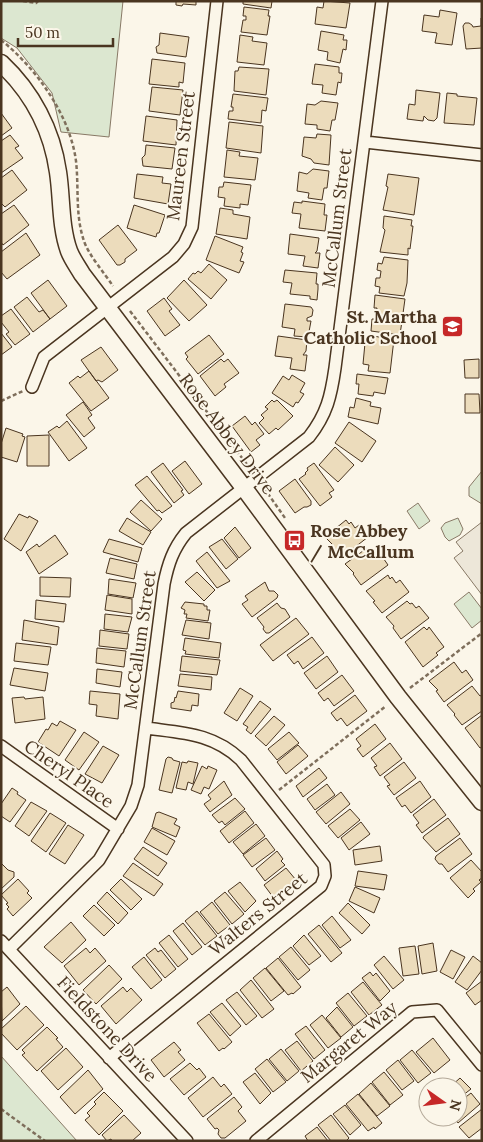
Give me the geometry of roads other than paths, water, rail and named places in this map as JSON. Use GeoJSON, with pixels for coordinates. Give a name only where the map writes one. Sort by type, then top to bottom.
{"type":"FeatureCollection","features":[{"type":"Feature","properties":{"kind":"street","name":"Maureen Street"},"geometry":{"type":"LineString","coordinates":[[32,387],[44,357],[173,257],[184,244],[192,227],[217,1]]}},
{"type":"Feature","properties":{"kind":"street","name":"McCallum Street"},"geometry":{"type":"LineString","coordinates":[[5,946],[99,860],[131,806],[138,784],[164,584],[168,564],[175,547],[186,533],[309,437],[320,424],[327,408],[335,368],[382,1]]}},
{"type":"Feature","properties":{"kind":"street","name":"Rose Abbey Drive"},"geometry":{"type":"LineString","coordinates":[[1,63],[16,77],[43,120],[54,149],[63,223],[70,252],[82,274],[244,488],[398,697],[482,802]]}},
{"type":"Feature","properties":{"kind":"street"},"geometry":{"type":"LineString","coordinates":[[365,142],[482,155]]}},
{"type":"Feature","properties":{"kind":"street","name":"Walters Street"},"geometry":{"type":"LineString","coordinates":[[109,1058],[321,886],[325,876],[324,865],[240,760],[220,744],[197,736],[146,728]]}},
{"type":"Feature","properties":{"kind":"street","name":"Cheryl Place"},"geometry":{"type":"LineString","coordinates":[[1,746],[118,829]]}},
{"type":"Feature","properties":{"kind":"street","name":"Fieldstone Drive"},"geometry":{"type":"LineString","coordinates":[[5,946],[187,1141]]}},
{"type":"Feature","properties":{"kind":"street","name":"Margaret Way"},"geometry":{"type":"LineString","coordinates":[[256,1141],[412,1012],[437,1010],[482,1065]]}},
{"type":"Feature","properties":{"kind":"place","name":"St. Martha Catholic School"},"geometry":{"type":"Point","coordinates":[453,327]}},
{"type":"Feature","properties":{"kind":"place","name":"Rose Abbey / McCallum"},"geometry":{"type":"Point","coordinates":[294,541]}}]}
